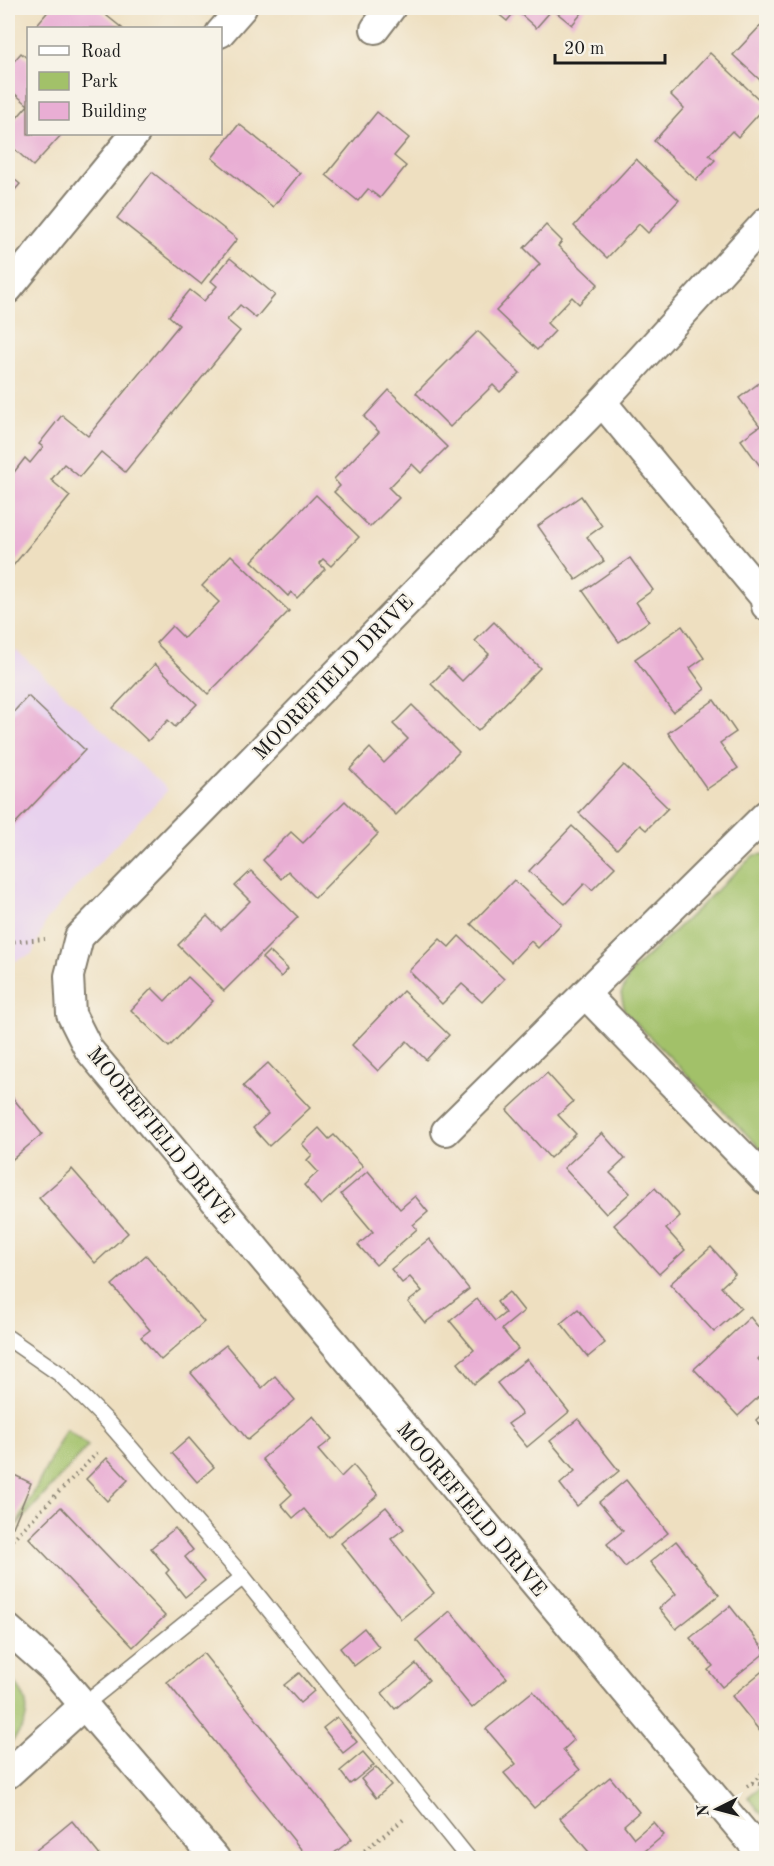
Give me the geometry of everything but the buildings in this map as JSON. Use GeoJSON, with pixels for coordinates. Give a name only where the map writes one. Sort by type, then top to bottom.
{"type":"FeatureCollection","features":[{"type":"Feature","properties":{"kind":"street"},"geometry":{"type":"LineString","coordinates":[[222,31],[242,8]]}},
{"type":"Feature","properties":{"kind":"street"},"geometry":{"type":"LineString","coordinates":[[8,289],[134,135]]}},
{"type":"Feature","properties":{"kind":"street","name":"MOOREFIELD DRIVE"},"geometry":{"type":"LineString","coordinates":[[765,1858],[89,1050],[71,1014],[69,976],[79,937],[602,402],[766,222]]}},
{"type":"Feature","properties":{"kind":"street"},"geometry":{"type":"LineString","coordinates":[[602,402],[766,600]]}},
{"type":"Feature","properties":{"kind":"street"},"geometry":{"type":"LineString","coordinates":[[446,1131],[766,815]]}},
{"type":"Feature","properties":{"kind":"street"},"geometry":{"type":"LineString","coordinates":[[585,994],[766,1180]]}},
{"type":"Feature","properties":{"kind":"street"},"geometry":{"type":"LineString","coordinates":[[8,1629],[52,1668],[213,1858]]}},
{"type":"Feature","properties":{"kind":"street"},"geometry":{"type":"LineString","coordinates":[[8,1774],[84,1705]]}},
{"type":"Feature","properties":{"kind":"lane"},"geometry":{"type":"LineString","coordinates":[[8,1338],[60,1374],[119,1434],[243,1577],[468,1858]]}},
{"type":"Feature","properties":{"kind":"lane"},"geometry":{"type":"LineString","coordinates":[[84,1705],[243,1577]]}},
{"type":"Feature","properties":{"kind":"path"},"geometry":{"type":"LineString","coordinates":[[8,1544],[99,1450],[119,1434]]}},
{"type":"Feature","properties":{"kind":"path"},"geometry":{"type":"LineString","coordinates":[[752,1783],[766,1770]]}},
{"type":"Feature","properties":{"kind":"path"},"geometry":{"type":"LineString","coordinates":[[355,1858],[423,1803]]}},
{"type":"Feature","properties":{"kind":"shaded area"},"geometry":{"type":"Polygon","coordinates":[[[16,650],[168,790],[46,921],[32,954],[8,964],[8,659],[16,650]]]}},
{"type":"Feature","properties":{"kind":"green space"},"geometry":{"type":"Polygon","coordinates":[[[766,854],[766,1154],[625,1012],[621,994],[630,973],[754,855],[766,854]]]}},
{"type":"Feature","properties":{"kind":"green space"},"geometry":{"type":"Polygon","coordinates":[[[66,1429],[88,1446],[17,1525],[66,1429]]]}},
{"type":"Feature","properties":{"kind":"green space"},"geometry":{"type":"Polygon","coordinates":[[[8,1676],[22,1693],[27,1710],[22,1728],[8,1745],[8,1676]]]}},
{"type":"Feature","properties":{"kind":"green space"},"geometry":{"type":"Polygon","coordinates":[[[766,1782],[766,1819],[748,1797],[766,1782]]]}}]}
